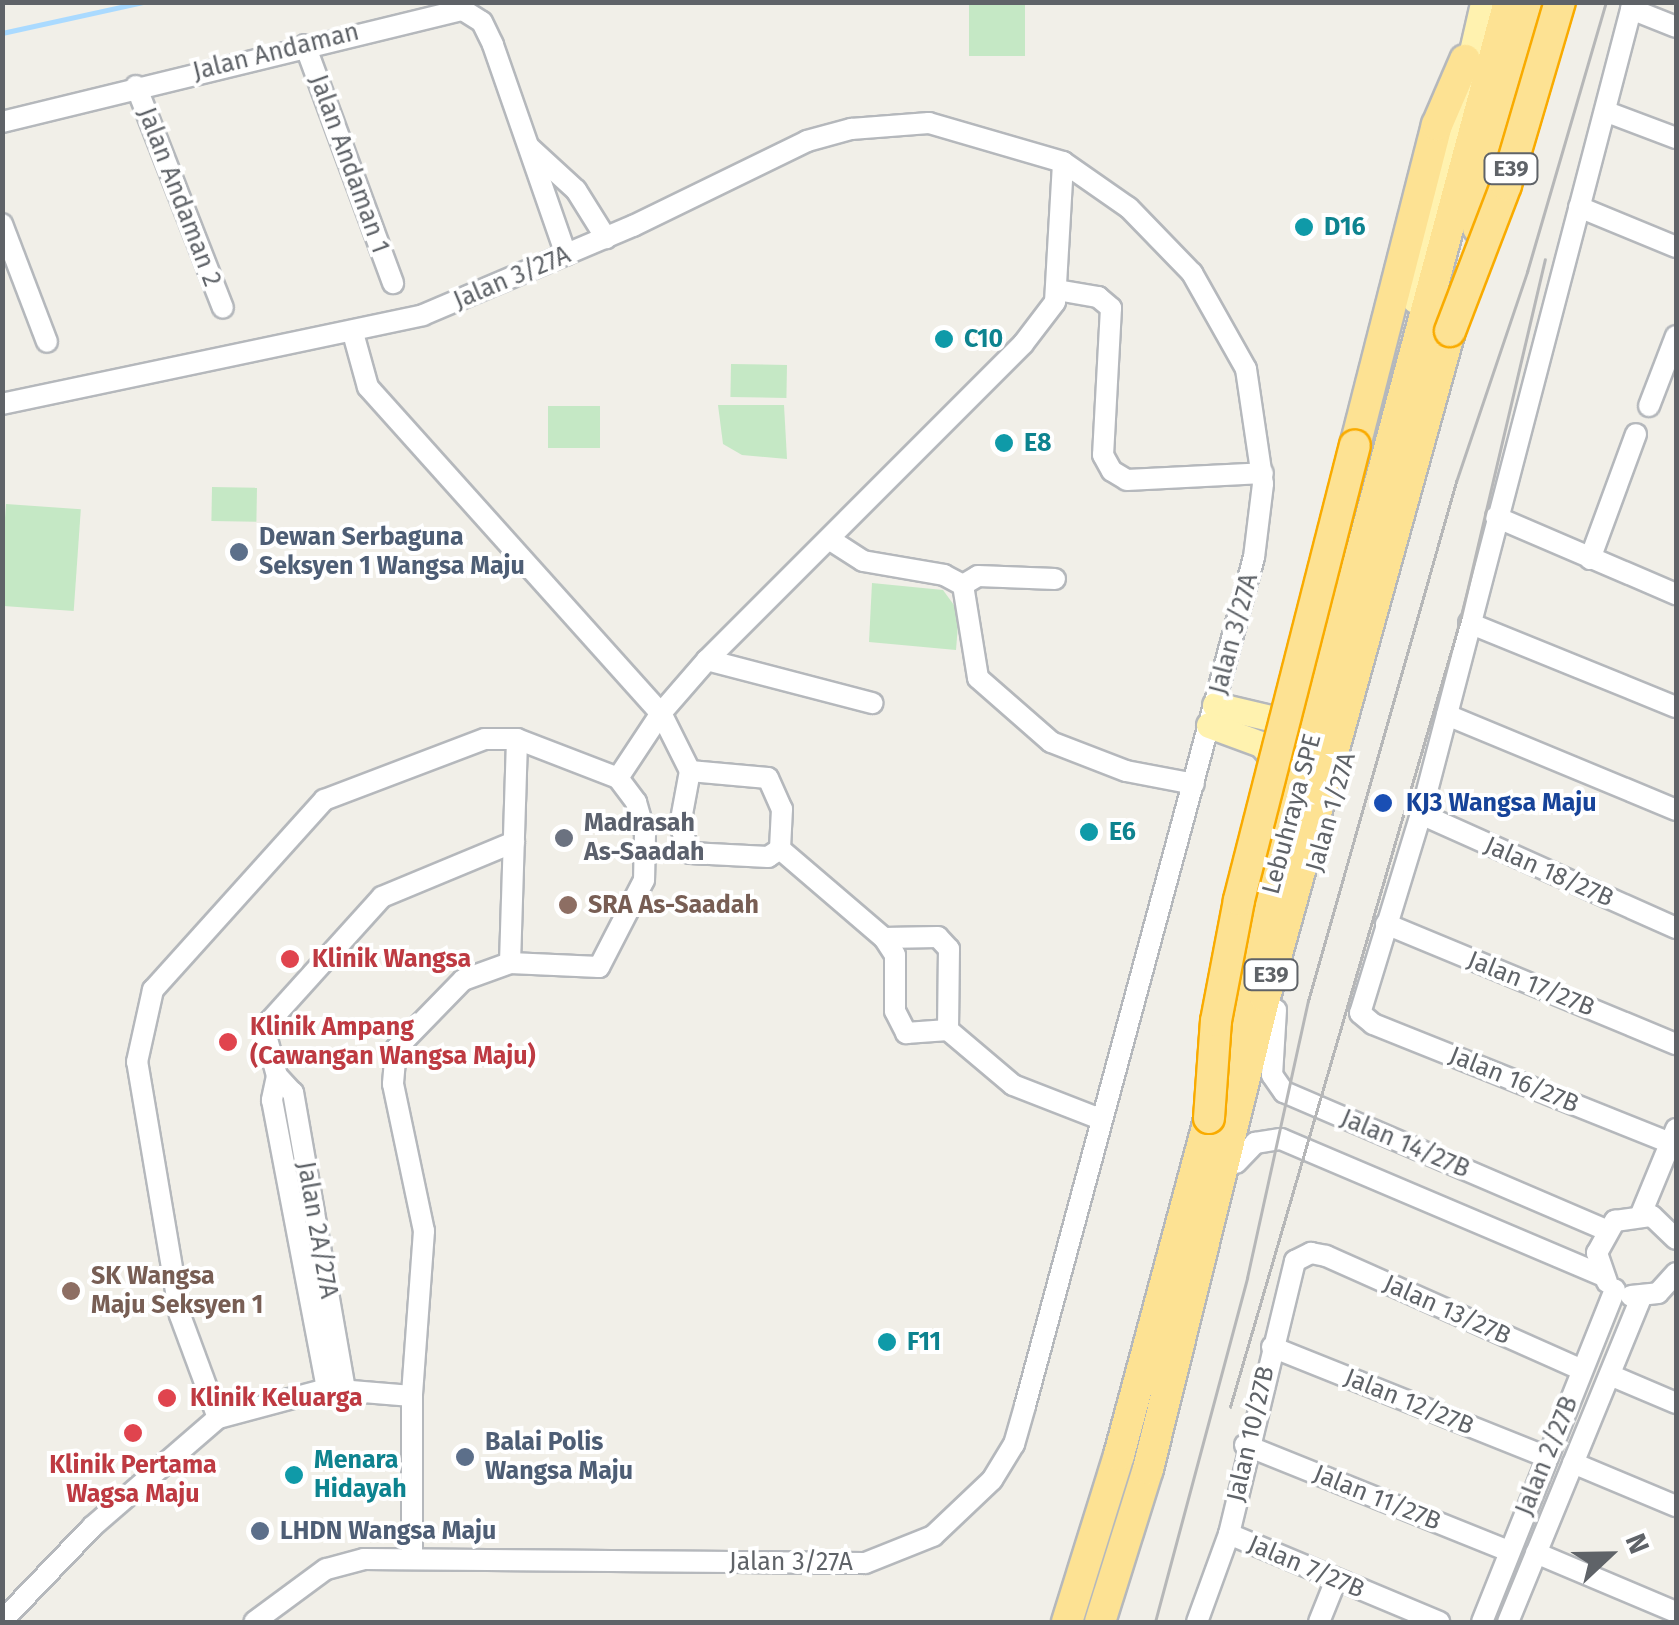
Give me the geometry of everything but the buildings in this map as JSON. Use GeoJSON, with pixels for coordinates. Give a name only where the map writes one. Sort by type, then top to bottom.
{"type":"FeatureCollection","features":[{"type":"Feature","properties":{"kind":"highway","name":"Lebuhraya SPE"},"geometry":{"type":"LineString","coordinates":[[1067,1622],[1209,1118],[1509,2]]}},
{"type":"Feature","properties":{"kind":"highway","name":"Lebuhraya SPE"},"geometry":{"type":"LineString","coordinates":[[1100,1622],[1148,1469],[1265,997],[1450,331],[1534,2]]}},
{"type":"Feature","properties":{"kind":"highway","name":"E39"},"geometry":{"type":"LineString","coordinates":[[1450,331],[1506,185],[1560,2]]}},
{"type":"Feature","properties":{"kind":"highway"},"geometry":{"type":"LineString","coordinates":[[1209,1118],[1216,1021],[1239,900],[1437,125],[1465,60]]}},
{"type":"Feature","properties":{"kind":"main road","name":"Jalan 1/27A"},"geometry":{"type":"LineString","coordinates":[[1058,1622],[1382,447],[1465,60],[1483,2]]}},
{"type":"Feature","properties":{"kind":"main road","name":"Jalan 1/27A"},"geometry":{"type":"LineString","coordinates":[[1114,1622],[1548,2]]}},
{"type":"Feature","properties":{"kind":"main road"},"geometry":{"type":"LineString","coordinates":[[1212,715],[1265,721],[1298,709],[1313,688]]}},
{"type":"Feature","properties":{"kind":"main road"},"geometry":{"type":"LineString","coordinates":[[1212,715],[1270,750],[1287,789]]}},
{"type":"Feature","properties":{"kind":"street"},"geometry":{"type":"LineString","coordinates":[[1386,924],[1421,814],[1632,6],[1676,28]]}},
{"type":"Feature","properties":{"kind":"street","name":"Jalan Andaman"},"geometry":{"type":"LineString","coordinates":[[2,122],[136,86],[463,10],[482,22],[493,45],[566,256]]}},
{"type":"Feature","properties":{"kind":"street","name":"Jalan Andaman 1"},"geometry":{"type":"LineString","coordinates":[[306,45],[394,283]]}},
{"type":"Feature","properties":{"kind":"street","name":"Jalan Andaman 2"},"geometry":{"type":"LineString","coordinates":[[136,86],[222,308]]}},
{"type":"Feature","properties":{"kind":"street"},"geometry":{"type":"LineString","coordinates":[[1606,112],[1676,138]]}},
{"type":"Feature","properties":{"kind":"street","name":"Jalan 3/27A"},"geometry":{"type":"LineString","coordinates":[[2,404],[422,316],[606,238],[752,165],[851,129],[929,123],[1062,162],[1130,208],[1192,273],[1246,370],[1262,473],[1254,557],[1014,1444],[992,1480],[933,1536],[865,1562],[364,1559],[326,1569],[254,1622]]}},
{"type":"Feature","properties":{"kind":"street","name":"Jalan Andaman"},"geometry":{"type":"LineString","coordinates":[[525,143],[576,190],[606,238]]}},
{"type":"Feature","properties":{"kind":"street"},"geometry":{"type":"LineString","coordinates":[[618,778],[661,713],[707,660],[1023,344],[1057,290],[1062,162]]}},
{"type":"Feature","properties":{"kind":"street"},"geometry":{"type":"LineString","coordinates":[[1580,207],[1676,247]]}},
{"type":"Feature","properties":{"kind":"street"},"geometry":{"type":"LineString","coordinates":[[2,224],[47,342]]}},
{"type":"Feature","properties":{"kind":"street"},"geometry":{"type":"LineString","coordinates":[[1057,290],[1098,297],[1111,308],[1103,455],[1112,471],[1127,480],[1262,473]]}},
{"type":"Feature","properties":{"kind":"street"},"geometry":{"type":"LineString","coordinates":[[353,332],[368,386],[661,713],[690,771],[680,825],[690,853],[768,856],[780,849]]}},
{"type":"Feature","properties":{"kind":"street"},"geometry":{"type":"LineString","coordinates":[[1649,406],[1676,336]]}},
{"type":"Feature","properties":{"kind":"street"},"geometry":{"type":"LineString","coordinates":[[1590,559],[1636,434]]}},
{"type":"Feature","properties":{"kind":"street"},"geometry":{"type":"LineString","coordinates":[[1496,517],[1676,592]]}},
{"type":"Feature","properties":{"kind":"street"},"geometry":{"type":"LineString","coordinates":[[829,540],[863,561],[944,575],[963,585]]}},
{"type":"Feature","properties":{"kind":"street"},"geometry":{"type":"LineString","coordinates":[[963,585],[978,576],[1055,578]]}},
{"type":"Feature","properties":{"kind":"street"},"geometry":{"type":"LineString","coordinates":[[963,585],[978,678],[1004,704],[1051,742],[1087,757],[1194,784]]}},
{"type":"Feature","properties":{"kind":"street"},"geometry":{"type":"LineString","coordinates":[[1469,623],[1676,707]]}},
{"type":"Feature","properties":{"kind":"street"},"geometry":{"type":"LineString","coordinates":[[707,660],[872,703]]}},
{"type":"Feature","properties":{"kind":"street"},"geometry":{"type":"LineString","coordinates":[[1447,715],[1676,810]]}},
{"type":"Feature","properties":{"kind":"street"},"geometry":{"type":"LineString","coordinates":[[218,1418],[180,1314],[137,1062],[153,990],[324,800],[485,739],[517,739],[618,778],[636,802],[645,834],[644,880],[599,967],[510,962],[463,980],[396,1049],[393,1084],[424,1231],[412,1396],[412,1558]]}},
{"type":"Feature","properties":{"kind":"street"},"geometry":{"type":"LineString","coordinates":[[510,962],[517,739]]}},
{"type":"Feature","properties":{"kind":"street"},"geometry":{"type":"LineString","coordinates":[[690,771],[768,778],[782,809],[780,849]]}},
{"type":"Feature","properties":{"kind":"street","name":"Jalan 18/27B"},"geometry":{"type":"LineString","coordinates":[[1421,814],[1676,928]]}},
{"type":"Feature","properties":{"kind":"street","name":"Jalan 2A/27A"},"geometry":{"type":"LineString","coordinates":[[336,1390],[293,1093],[277,1076],[267,1038],[270,1021],[382,897],[514,842]]}},
{"type":"Feature","properties":{"kind":"street"},"geometry":{"type":"LineString","coordinates":[[780,849],[884,938],[895,955],[898,1022],[906,1033],[948,1030],[1013,1085],[1100,1119]]}},
{"type":"Feature","properties":{"kind":"street","name":"Jalan 16/27B"},"geometry":{"type":"LineString","coordinates":[[1386,924],[1360,1013],[1373,1024],[1674,1136]]}},
{"type":"Feature","properties":{"kind":"street","name":"Jalan 17/27B"},"geometry":{"type":"LineString","coordinates":[[1386,924],[1676,1044]]}},
{"type":"Feature","properties":{"kind":"street"},"geometry":{"type":"LineString","coordinates":[[884,938],[938,936],[948,949],[948,1030]]}},
{"type":"Feature","properties":{"kind":"street","name":"Jalan 14/27B"},"geometry":{"type":"LineString","coordinates":[[1276,1010],[1272,1074],[1284,1092],[1606,1230]]}},
{"type":"Feature","properties":{"kind":"street"},"geometry":{"type":"LineString","coordinates":[[1642,1214],[1674,1136]]}},
{"type":"Feature","properties":{"kind":"street","name":"Jalan 14/27B"},"geometry":{"type":"LineString","coordinates":[[1236,1164],[1255,1142],[1281,1139],[1642,1298]]}},
{"type":"Feature","properties":{"kind":"street"},"geometry":{"type":"LineString","coordinates":[[1606,1230],[1642,1214],[1674,1224]]}},
{"type":"Feature","properties":{"kind":"street","name":"Jalan 2/27B"},"geometry":{"type":"LineString","coordinates":[[1482,1622],[1582,1370],[1608,1283],[1597,1253],[1606,1230]]}},
{"type":"Feature","properties":{"kind":"street","name":"Jalan 10/27B"},"geometry":{"type":"LineString","coordinates":[[1197,1622],[1228,1534],[1246,1445],[1295,1261],[1311,1253]]}},
{"type":"Feature","properties":{"kind":"street","name":"Jalan 13/27B"},"geometry":{"type":"LineString","coordinates":[[1311,1253],[1582,1370]]}},
{"type":"Feature","properties":{"kind":"street"},"geometry":{"type":"LineString","coordinates":[[1642,1298],[1674,1284]]}},
{"type":"Feature","properties":{"kind":"street","name":"Jalan 2/27B"},"geometry":{"type":"LineString","coordinates":[[1508,1622],[1642,1298]]}},
{"type":"Feature","properties":{"kind":"street","name":"Jalan 12/27B"},"geometry":{"type":"LineString","coordinates":[[1272,1347],[1547,1457]]}},
{"type":"Feature","properties":{"kind":"street"},"geometry":{"type":"LineString","coordinates":[[1610,1375],[1676,1403]]}},
{"type":"Feature","properties":{"kind":"street"},"geometry":{"type":"LineString","coordinates":[[2,1620],[92,1527],[218,1418],[336,1390],[412,1396]]}},
{"type":"Feature","properties":{"kind":"street","name":"Jalan 11/27B"},"geometry":{"type":"LineString","coordinates":[[1246,1445],[1509,1551]]}},
{"type":"Feature","properties":{"kind":"street"},"geometry":{"type":"LineString","coordinates":[[1573,1462],[1676,1506]]}},
{"type":"Feature","properties":{"kind":"street","name":"Jalan 7/27B"},"geometry":{"type":"LineString","coordinates":[[1228,1534],[1433,1621]]}},
{"type":"Feature","properties":{"kind":"street"},"geometry":{"type":"LineString","coordinates":[[1536,1553],[1676,1612]]}},
{"type":"Feature","properties":{"kind":"street"},"geometry":{"type":"LineString","coordinates":[[1319,1622],[1336,1580]]}},
{"type":"Feature","properties":{"kind":"green space"},"geometry":{"type":"Polygon","coordinates":[[[969,3],[1025,3],[1025,56],[969,56],[969,3]]]}},
{"type":"Feature","properties":{"kind":"green space"},"geometry":{"type":"Polygon","coordinates":[[[731,364],[787,365],[786,398],[730,397],[731,364]]]}},
{"type":"Feature","properties":{"kind":"green space"},"geometry":{"type":"Polygon","coordinates":[[[718,405],[784,405],[787,459],[742,455],[723,444],[718,405]]]}},
{"type":"Feature","properties":{"kind":"green space"},"geometry":{"type":"Polygon","coordinates":[[[548,406],[600,406],[600,448],[548,448],[548,406]]]}},
{"type":"Feature","properties":{"kind":"green space"},"geometry":{"type":"Polygon","coordinates":[[[212,487],[257,488],[256,522],[211,521],[212,487]]]}},
{"type":"Feature","properties":{"kind":"green space"},"geometry":{"type":"Polygon","coordinates":[[[6,504],[81,509],[74,611],[2,606],[6,504]]]}},
{"type":"Feature","properties":{"kind":"green space"},"geometry":{"type":"Polygon","coordinates":[[[872,583],[943,590],[959,612],[956,650],[869,642],[872,583]]]}},
{"type":"Feature","properties":{"kind":"waterway"},"geometry":{"type":"LineString","coordinates":[[2,33],[143,2]]}},
{"type":"Feature","properties":{"kind":"tram line"},"geometry":{"type":"LineString","coordinates":[[1155,1622],[1247,1278],[1308,1001],[1456,482],[1527,272],[1606,2]]}},
{"type":"Feature","properties":{"kind":"tram line"},"geometry":{"type":"LineString","coordinates":[[1230,1407],[1461,617],[1545,260]]}},
{"type":"Feature","properties":{"kind":"place","name":"D16"},"geometry":{"type":"Point","coordinates":[1304,227]}},
{"type":"Feature","properties":{"kind":"place","name":"C10"},"geometry":{"type":"Point","coordinates":[944,339]}},
{"type":"Feature","properties":{"kind":"place","name":"E8"},"geometry":{"type":"Point","coordinates":[1004,443]}},
{"type":"Feature","properties":{"kind":"place","name":"Dewan Serbaguna Seksyen 1 Wangsa Maju"},"geometry":{"type":"Point","coordinates":[239,552]}},
{"type":"Feature","properties":{"kind":"place","name":"KJ3 Wangsa Maju"},"geometry":{"type":"Point","coordinates":[1383,803]}},
{"type":"Feature","properties":{"kind":"place","name":"E6"},"geometry":{"type":"Point","coordinates":[1089,832]}},
{"type":"Feature","properties":{"kind":"place","name":"Madrasah As-Saadah"},"geometry":{"type":"Point","coordinates":[564,838]}},
{"type":"Feature","properties":{"kind":"place","name":"SRA As-Saadah"},"geometry":{"type":"Point","coordinates":[568,905]}},
{"type":"Feature","properties":{"kind":"place","name":"Klinik Wangsa"},"geometry":{"type":"Point","coordinates":[290,959]}},
{"type":"Feature","properties":{"kind":"place","name":"Klinik Ampang (Cawangan Wangsa Maju)"},"geometry":{"type":"Point","coordinates":[228,1042]}},
{"type":"Feature","properties":{"kind":"place","name":"SK Wangsa Maju Seksyen 1"},"geometry":{"type":"Point","coordinates":[71,1291]}},
{"type":"Feature","properties":{"kind":"place","name":"F11"},"geometry":{"type":"Point","coordinates":[887,1342]}},
{"type":"Feature","properties":{"kind":"place","name":"Klinik Keluarga"},"geometry":{"type":"Point","coordinates":[167,1398]}},
{"type":"Feature","properties":{"kind":"place","name":"Klinik Pertama Wagsa Maju"},"geometry":{"type":"Point","coordinates":[133,1433]}},
{"type":"Feature","properties":{"kind":"place","name":"Balai Polis Wangsa Maju"},"geometry":{"type":"Point","coordinates":[465,1457]}},
{"type":"Feature","properties":{"kind":"place","name":"Menara Hidayah"},"geometry":{"type":"Point","coordinates":[294,1475]}},
{"type":"Feature","properties":{"kind":"place","name":"LHDN Wangsa Maju"},"geometry":{"type":"Point","coordinates":[260,1531]}}]}
